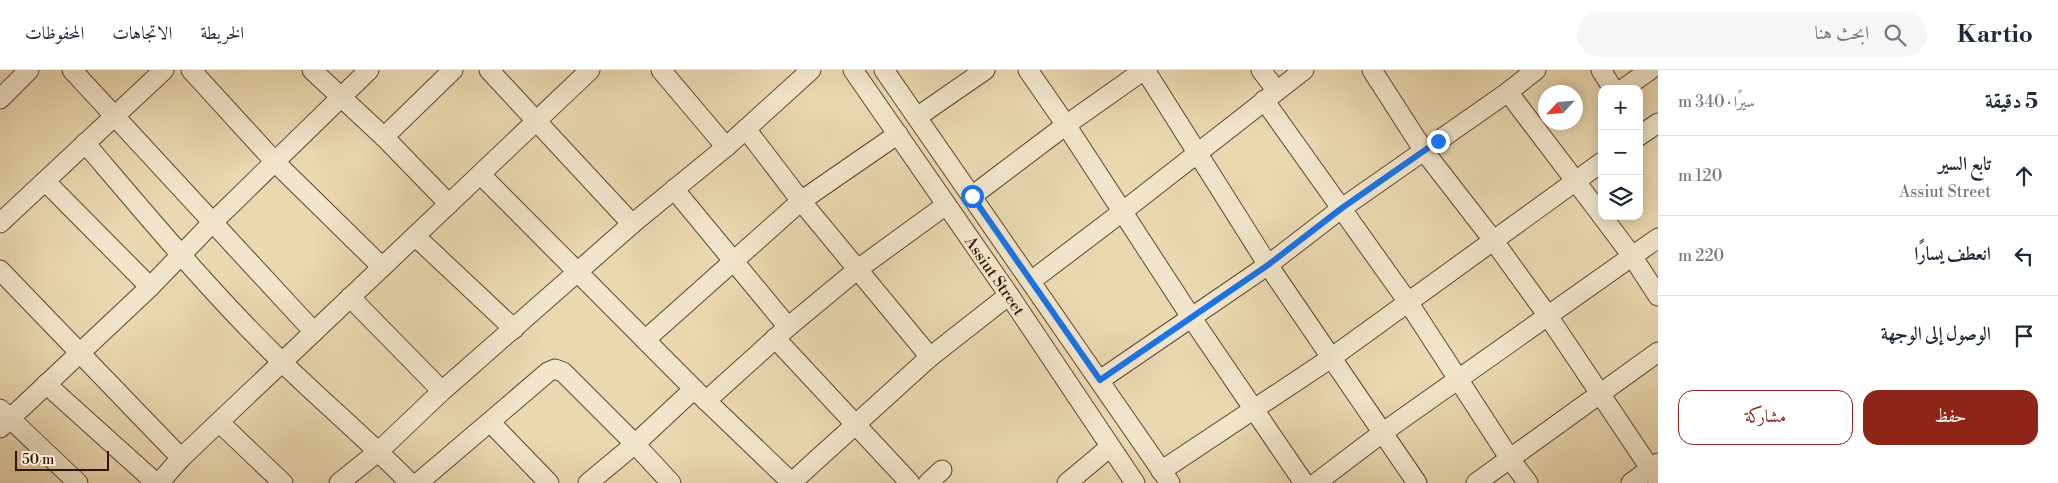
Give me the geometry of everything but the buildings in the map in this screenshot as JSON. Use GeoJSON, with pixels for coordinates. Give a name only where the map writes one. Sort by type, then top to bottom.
{"type":"FeatureCollection","features":[{"type":"Feature","properties":{"kind":"street"},"geometry":{"type":"LineString","coordinates":[[0,99],[29,70]]}},
{"type":"Feature","properties":{"kind":"street"},"geometry":{"type":"LineString","coordinates":[[72,70],[212,224],[314,332]]}},
{"type":"Feature","properties":{"kind":"street"},"geometry":{"type":"LineString","coordinates":[[0,223],[164,70]]}},
{"type":"Feature","properties":{"kind":"street"},"geometry":{"type":"LineString","coordinates":[[191,70],[276,162],[382,267]]}},
{"type":"Feature","properties":{"kind":"street"},"geometry":{"type":"LineString","coordinates":[[312,70],[384,137],[449,204]]}},
{"type":"Feature","properties":{"kind":"street"},"geometry":{"type":"LineString","coordinates":[[78,483],[3,418],[46,384],[150,287],[369,70]]}},
{"type":"Feature","properties":{"kind":"street"},"geometry":{"type":"LineString","coordinates":[[384,137],[453,70]]}},
{"type":"Feature","properties":{"kind":"street"},"geometry":{"type":"LineString","coordinates":[[490,70],[632,224]]}},
{"type":"Feature","properties":{"kind":"street"},"geometry":{"type":"LineString","coordinates":[[46,384],[158,483],[181,458],[590,70]]}},
{"type":"Feature","properties":{"kind":"street"},"geometry":{"type":"LineString","coordinates":[[661,70],[726,147]]}},
{"type":"Feature","properties":{"kind":"street"},"geometry":{"type":"LineString","coordinates":[[339,483],[379,451],[442,391],[632,224],[726,147],[811,70]]}},
{"type":"Feature","properties":{"kind":"street","name":"Assiut Street"},"geometry":{"type":"LineString","coordinates":[[853,70],[1009,295],[1135,483]]}},
{"type":"Feature","properties":{"kind":"street","name":"Assiut Street"},"geometry":{"type":"LineString","coordinates":[[884,70],[1100,380],[1165,477]]}},
{"type":"Feature","properties":{"kind":"street"},"geometry":{"type":"LineString","coordinates":[[917,117],[985,70]]}},
{"type":"Feature","properties":{"kind":"street"},"geometry":{"type":"LineString","coordinates":[[1028,70],[1066,125],[1191,318],[1304,483]]}},
{"type":"Feature","properties":{"kind":"street"},"geometry":{"type":"LineString","coordinates":[[972,196],[1066,125],[1144,70],[1268,265],[1417,483]]}},
{"type":"Feature","properties":{"kind":"street"},"geometry":{"type":"LineString","coordinates":[[1261,70],[1270,95],[1342,208],[1408,302],[1510,459],[1528,483]]}},
{"type":"Feature","properties":{"kind":"street"},"geometry":{"type":"LineString","coordinates":[[1031,281],[1304,70]]}},
{"type":"Feature","properties":{"kind":"street"},"geometry":{"type":"LineString","coordinates":[[1372,70],[1424,151],[1493,240],[1655,470],[1631,483]]}},
{"type":"Feature","properties":{"kind":"street"},"geometry":{"type":"LineString","coordinates":[[1100,380],[1268,265],[1342,208],[1508,92],[1536,70]]}},
{"type":"Feature","properties":{"kind":"street"},"geometry":{"type":"LineString","coordinates":[[1600,70],[1610,85]]}},
{"type":"Feature","properties":{"kind":"street"},"geometry":{"type":"LineString","coordinates":[[1629,85],[1650,70]]}},
{"type":"Feature","properties":{"kind":"street"},"geometry":{"type":"LineString","coordinates":[[1508,92],[1598,211]]}},
{"type":"Feature","properties":{"kind":"street"},"geometry":{"type":"LineString","coordinates":[[746,128],[801,201],[930,358]]}},
{"type":"Feature","properties":{"kind":"street"},"geometry":{"type":"LineString","coordinates":[[645,340],[801,201],[898,134]]}},
{"type":"Feature","properties":{"kind":"street"},"geometry":{"type":"LineString","coordinates":[[85,143],[181,256],[283,363],[379,451],[410,483]]}},
{"type":"Feature","properties":{"kind":"street"},"geometry":{"type":"LineString","coordinates":[[1165,477],[1253,409],[1331,358],[1574,180],[1598,165]]}},
{"type":"Feature","properties":{"kind":"street"},"geometry":{"type":"LineString","coordinates":[[480,175],[700,395],[792,483],[930,358],[1009,295]]}},
{"type":"Feature","properties":{"kind":"street"},"geometry":{"type":"LineString","coordinates":[[45,181],[150,287]]}},
{"type":"Feature","properties":{"kind":"street"},"geometry":{"type":"LineString","coordinates":[[674,189],[733,260],[782,333],[856,424],[910,483]]}},
{"type":"Feature","properties":{"kind":"street"},"geometry":{"type":"LineString","coordinates":[[588,483],[635,444],[782,333],[858,269],[946,205]]}},
{"type":"Feature","properties":{"kind":"street"},"geometry":{"type":"LineString","coordinates":[[1605,220],[1632,256],[1658,296]]}},
{"type":"Feature","properties":{"kind":"street"},"geometry":{"type":"LineString","coordinates":[[415,236],[514,329]]}},
{"type":"Feature","properties":{"kind":"street"},"geometry":{"type":"LineString","coordinates":[[1316,483],[1382,433],[1658,238]]}},
{"type":"Feature","properties":{"kind":"street"},"geometry":{"type":"LineString","coordinates":[[0,270],[181,458]]}},
{"type":"Feature","properties":{"kind":"street"},"geometry":{"type":"LineString","coordinates":[[350,297],[442,391]]}},
{"type":"Feature","properties":{"kind":"street"},"geometry":{"type":"LineString","coordinates":[[1048,354],[1069,336]]}},
{"type":"Feature","properties":{"kind":"street"},"geometry":{"type":"LineString","coordinates":[[1476,483],[1658,352]]}},
{"type":"Feature","properties":{"kind":"street"},"geometry":{"type":"LineString","coordinates":[[418,483],[548,372],[555,369],[563,372],[671,483]]}},
{"type":"Feature","properties":{"kind":"street"},"geometry":{"type":"LineString","coordinates":[[490,422],[549,483]]}},
{"type":"Feature","properties":{"kind":"street"},"geometry":{"type":"LineString","coordinates":[[220,423],[283,483]]}},
{"type":"Feature","properties":{"kind":"street"},"geometry":{"type":"LineString","coordinates":[[1067,483],[1110,447]]}},
{"type":"Feature","properties":{"kind":"street"},"geometry":{"type":"LineString","coordinates":[[928,483],[942,470]]}},
{"type":"Feature","properties":{"kind":"route"},"geometry":{"type":"LineString","coordinates":[[972,196],[1100,380],[1268,265],[1342,208],[1438,141]]}}]}
